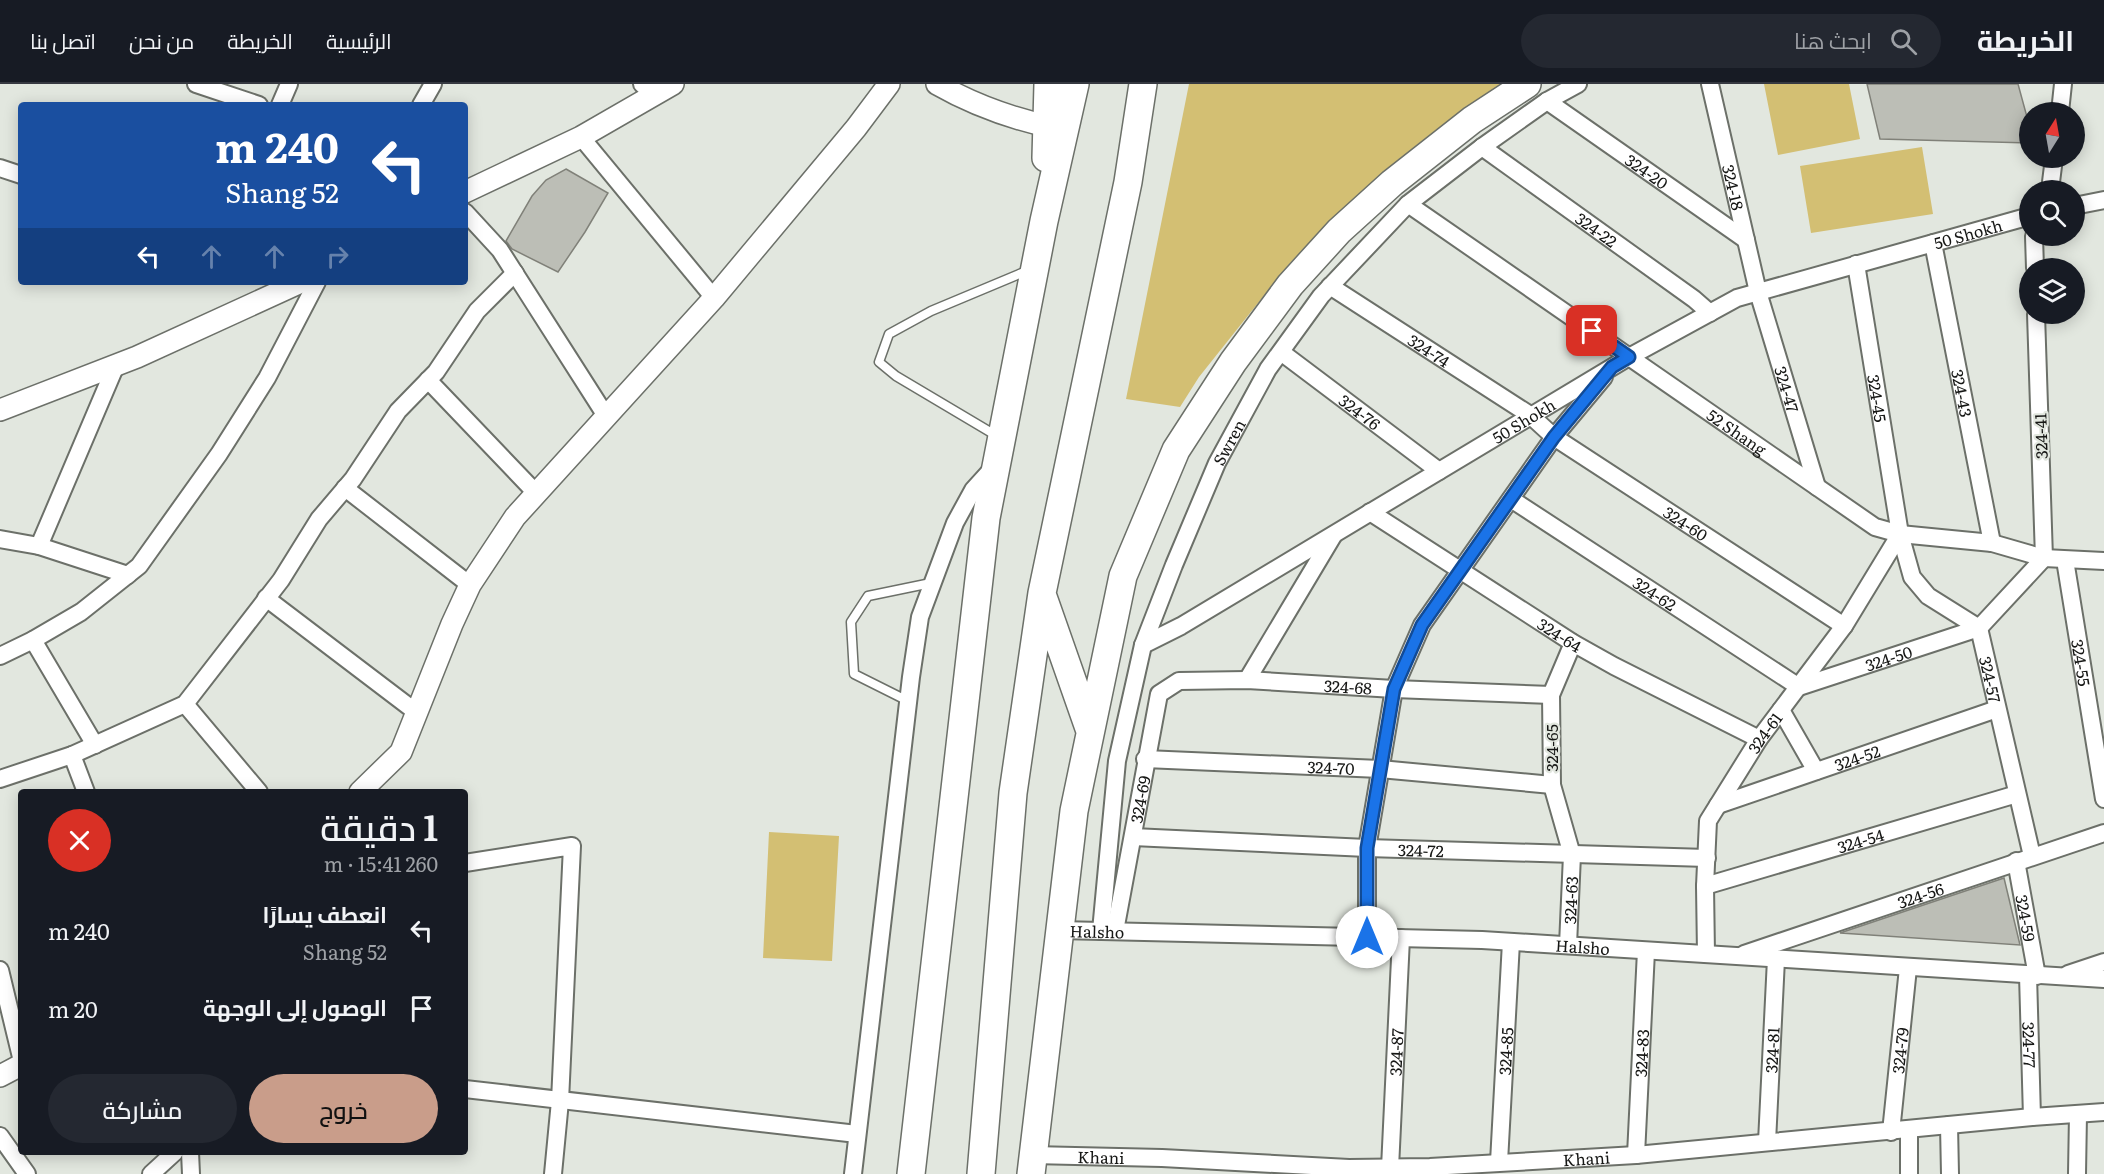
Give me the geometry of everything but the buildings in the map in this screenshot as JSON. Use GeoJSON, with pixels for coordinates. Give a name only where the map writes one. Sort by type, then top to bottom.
{"type":"FeatureCollection","features":[{"type":"Feature","properties":{"kind":"highway"},"geometry":{"type":"LineString","coordinates":[[1044,221],[1048,84]]}},
{"type":"Feature","properties":{"kind":"highway"},"geometry":{"type":"LineString","coordinates":[[910,1174],[986,518],[1044,221],[1075,84]]}},
{"type":"Feature","properties":{"kind":"highway"},"geometry":{"type":"LineString","coordinates":[[1128,183],[1143,84]]}},
{"type":"Feature","properties":{"kind":"highway"},"geometry":{"type":"LineString","coordinates":[[981,1174],[1013,793],[1042,592],[1128,183],[1154,84]]}},
{"type":"Feature","properties":{"kind":"highway"},"geometry":{"type":"LineString","coordinates":[[1031,1164],[1074,812],[1090,732],[1123,576],[1176,450],[1233,362],[1290,285],[1339,231],[1392,183],[1472,120],[1537,92]]}},
{"type":"Feature","properties":{"kind":"highway"},"geometry":{"type":"LineString","coordinates":[[1042,592],[1090,732]]}},
{"type":"Feature","properties":{"kind":"street"},"geometry":{"type":"LineString","coordinates":[[196,84],[250,102]]}},
{"type":"Feature","properties":{"kind":"street"},"geometry":{"type":"LineString","coordinates":[[281,102],[289,84]]}},
{"type":"Feature","properties":{"kind":"street"},"geometry":{"type":"LineString","coordinates":[[424,102],[433,84]]}},
{"type":"Feature","properties":{"kind":"street"},"geometry":{"type":"LineString","coordinates":[[468,191],[581,137],[647,89],[673,84]]}},
{"type":"Feature","properties":{"kind":"street"},"geometry":{"type":"LineString","coordinates":[[363,789],[401,752],[470,585],[515,517],[714,298],[856,128],[889,84]]}},
{"type":"Feature","properties":{"kind":"street"},"geometry":{"type":"LineString","coordinates":[[937,84],[986,110],[1047,126]]}},
{"type":"Feature","properties":{"kind":"street","name":"Swren"},"geometry":{"type":"LineString","coordinates":[[1108,931],[1117,761],[1143,645],[1217,463],[1268,369],[1321,296],[1408,204],[1482,147],[1537,92],[1578,84]]}},
{"type":"Feature","properties":{"kind":"street","name":"324-18"},"geometry":{"type":"LineString","coordinates":[[1710,84],[1758,292]]}},
{"type":"Feature","properties":{"kind":"street"},"geometry":{"type":"LineString","coordinates":[[2061,102],[2063,84]]}},
{"type":"Feature","properties":{"kind":"street","name":"324-20"},"geometry":{"type":"LineString","coordinates":[[1537,92],[1746,240]]}},
{"type":"Feature","properties":{"kind":"street"},"geometry":{"type":"LineString","coordinates":[[581,137],[714,298]]}},
{"type":"Feature","properties":{"kind":"street","name":"324-22"},"geometry":{"type":"LineString","coordinates":[[1482,147],[1694,299],[1710,313]]}},
{"type":"Feature","properties":{"kind":"street"},"geometry":{"type":"LineString","coordinates":[[0,168],[18,174]]}},
{"type":"Feature","properties":{"kind":"street"},"geometry":{"type":"LineString","coordinates":[[2085,204],[2104,200]]}},
{"type":"Feature","properties":{"kind":"street","name":"52 Shang"},"geometry":{"type":"LineString","coordinates":[[1408,204],[1875,526],[1900,534],[1992,543],[2044,558],[2104,561]]}},
{"type":"Feature","properties":{"kind":"street"},"geometry":{"type":"LineString","coordinates":[[468,215],[500,250],[606,416]]}},
{"type":"Feature","properties":{"kind":"street","name":"50 Shokh"},"geometry":{"type":"LineString","coordinates":[[1143,645],[1181,626],[1629,357],[1737,298],[2019,219]]}},
{"type":"Feature","properties":{"kind":"street","name":"324-43"},"geometry":{"type":"LineString","coordinates":[[1934,243],[1992,543]]}},
{"type":"Feature","properties":{"kind":"street","name":"324-45"},"geometry":{"type":"LineString","coordinates":[[1856,264],[1900,534]]}},
{"type":"Feature","properties":{"kind":"street"},"geometry":{"type":"LineString","coordinates":[[0,779],[95,746],[185,704],[281,580],[319,519],[345,488],[398,411],[436,372],[477,311],[515,273]]}},
{"type":"Feature","properties":{"kind":"street"},"geometry":{"type":"LineString","coordinates":[[0,410],[116,365],[294,285]]}},
{"type":"Feature","properties":{"kind":"street"},"geometry":{"type":"LineString","coordinates":[[0,656],[81,612],[140,566],[219,453],[267,378],[315,285]]}},
{"type":"Feature","properties":{"kind":"street","name":"324-74"},"geometry":{"type":"LineString","coordinates":[[1330,286],[1530,415]]}},
{"type":"Feature","properties":{"kind":"street","name":"324-47"},"geometry":{"type":"LineString","coordinates":[[1758,292],[1817,487]]}},
{"type":"Feature","properties":{"kind":"street","name":"324-41"},"geometry":{"type":"LineString","coordinates":[[2036,324],[2044,558]]}},
{"type":"Feature","properties":{"kind":"street","name":"324-76"},"geometry":{"type":"LineString","coordinates":[[1281,352],[1439,471]]}},
{"type":"Feature","properties":{"kind":"street"},"geometry":{"type":"LineString","coordinates":[[39,546],[116,365]]}},
{"type":"Feature","properties":{"kind":"street"},"geometry":{"type":"LineString","coordinates":[[1367,937],[1367,848],[1394,689],[1422,625],[1554,437],[1612,367]]}},
{"type":"Feature","properties":{"kind":"street"},"geometry":{"type":"LineString","coordinates":[[428,380],[536,493]]}},
{"type":"Feature","properties":{"kind":"street","name":"324-60"},"geometry":{"type":"LineString","coordinates":[[1530,415],[1554,437],[1844,626]]}},
{"type":"Feature","properties":{"kind":"street"},"geometry":{"type":"LineString","coordinates":[[854,1174],[856,1134],[920,617],[955,522],[973,490],[1000,451]]}},
{"type":"Feature","properties":{"kind":"street"},"geometry":{"type":"LineString","coordinates":[[345,488],[470,585]]}},
{"type":"Feature","properties":{"kind":"street","name":"324-62"},"geometry":{"type":"LineString","coordinates":[[1511,499],[1799,687]]}},
{"type":"Feature","properties":{"kind":"street","name":"324-64"},"geometry":{"type":"LineString","coordinates":[[1370,512],[1574,643],[1614,666],[1759,739]]}},
{"type":"Feature","properties":{"kind":"street"},"geometry":{"type":"LineString","coordinates":[[1247,680],[1335,533]]}},
{"type":"Feature","properties":{"kind":"street"},"geometry":{"type":"LineString","coordinates":[[1900,534],[1912,577],[1928,596],[1979,628],[2044,558]]}},
{"type":"Feature","properties":{"kind":"street","name":"324-61"},"geometry":{"type":"LineString","coordinates":[[1706,954],[1707,821],[1759,739],[1844,626],[1900,534]]}},
{"type":"Feature","properties":{"kind":"street"},"geometry":{"type":"LineString","coordinates":[[0,539],[39,546],[128,575]]}},
{"type":"Feature","properties":{"kind":"street","name":"324-55"},"geometry":{"type":"LineString","coordinates":[[2065,560],[2104,799]]}},
{"type":"Feature","properties":{"kind":"street"},"geometry":{"type":"LineString","coordinates":[[266,598],[416,712]]}},
{"type":"Feature","properties":{"kind":"street","name":"324-50"},"geometry":{"type":"LineString","coordinates":[[1799,687],[1979,628]]}},
{"type":"Feature","properties":{"kind":"street","name":"324-57"},"geometry":{"type":"LineString","coordinates":[[1979,628],[2017,794],[2024,859]]}},
{"type":"Feature","properties":{"kind":"street"},"geometry":{"type":"LineString","coordinates":[[33,640],[95,746]]}},
{"type":"Feature","properties":{"kind":"street","name":"324-65"},"geometry":{"type":"LineString","coordinates":[[1572,855],[1552,785],[1551,695],[1574,643]]}},
{"type":"Feature","properties":{"kind":"street","name":"324-68"},"geometry":{"type":"LineString","coordinates":[[1179,681],[1247,680],[1551,695]]}},
{"type":"Feature","properties":{"kind":"street","name":"324-69"},"geometry":{"type":"LineString","coordinates":[[1108,931],[1133,837],[1145,759],[1159,693],[1179,681]]}},
{"type":"Feature","properties":{"kind":"street"},"geometry":{"type":"LineString","coordinates":[[185,704],[256,789]]}},
{"type":"Feature","properties":{"kind":"street","name":"324-52"},"geometry":{"type":"LineString","coordinates":[[1718,805],[1997,709]]}},
{"type":"Feature","properties":{"kind":"street"},"geometry":{"type":"LineString","coordinates":[[1781,710],[1816,771]]}},
{"type":"Feature","properties":{"kind":"street"},"geometry":{"type":"LineString","coordinates":[[72,755],[85,789]]}},
{"type":"Feature","properties":{"kind":"street","name":"324-70"},"geometry":{"type":"LineString","coordinates":[[1145,759],[1380,769],[1552,785]]}},
{"type":"Feature","properties":{"kind":"street","name":"324-54"},"geometry":{"type":"LineString","coordinates":[[1705,886],[2017,794]]}},
{"type":"Feature","properties":{"kind":"street","name":"324-56"},"geometry":{"type":"LineString","coordinates":[[1736,957],[2104,833]]}},
{"type":"Feature","properties":{"kind":"street","name":"324-72"},"geometry":{"type":"LineString","coordinates":[[1133,837],[1367,848],[1707,858]]}},
{"type":"Feature","properties":{"kind":"street"},"geometry":{"type":"LineString","coordinates":[[468,863],[572,846],[560,1101],[553,1174]]}},
{"type":"Feature","properties":{"kind":"street","name":"324-63"},"geometry":{"type":"LineString","coordinates":[[1568,945],[1572,855]]}},
{"type":"Feature","properties":{"kind":"street","name":"324-59"},"geometry":{"type":"LineString","coordinates":[[2024,859],[2032,975]]}},
{"type":"Feature","properties":{"kind":"street","name":"Halsho"},"geometry":{"type":"LineString","coordinates":[[1059,930],[1511,942],[2104,979]]}},
{"type":"Feature","properties":{"kind":"street","name":"324-87"},"geometry":{"type":"LineString","coordinates":[[1389,1168],[1401,938]]}},
{"type":"Feature","properties":{"kind":"street","name":"324-85"},"geometry":{"type":"LineString","coordinates":[[1499,1162],[1511,942]]}},
{"type":"Feature","properties":{"kind":"street","name":"324-83"},"geometry":{"type":"LineString","coordinates":[[1636,1155],[1646,951]]}},
{"type":"Feature","properties":{"kind":"street","name":"324-81"},"geometry":{"type":"LineString","coordinates":[[1767,1143],[1776,959]]}},
{"type":"Feature","properties":{"kind":"street"},"geometry":{"type":"LineString","coordinates":[[2058,977],[2104,962]]}},
{"type":"Feature","properties":{"kind":"street","name":"324-79"},"geometry":{"type":"LineString","coordinates":[[1891,1132],[1908,968]]}},
{"type":"Feature","properties":{"kind":"street"},"geometry":{"type":"LineString","coordinates":[[0,970],[5,1013],[18,1049]]}},
{"type":"Feature","properties":{"kind":"street","name":"324-77"},"geometry":{"type":"LineString","coordinates":[[2032,975],[2032,1117]]}},
{"type":"Feature","properties":{"kind":"street"},"geometry":{"type":"LineString","coordinates":[[0,1076],[18,1067]]}},
{"type":"Feature","properties":{"kind":"street"},"geometry":{"type":"LineString","coordinates":[[468,1089],[856,1134]]}},
{"type":"Feature","properties":{"kind":"street","name":"Khani"},"geometry":{"type":"LineString","coordinates":[[1031,1164],[1471,1169],[1499,1162],[1636,1155],[2104,1112]]}},
{"type":"Feature","properties":{"kind":"street"},"geometry":{"type":"LineString","coordinates":[[2077,1174],[2078,1114]]}},
{"type":"Feature","properties":{"kind":"street"},"geometry":{"type":"LineString","coordinates":[[1949,1125],[1950,1174]]}},
{"type":"Feature","properties":{"kind":"street"},"geometry":{"type":"LineString","coordinates":[[1909,1130],[1909,1174]]}},
{"type":"Feature","properties":{"kind":"street"},"geometry":{"type":"LineString","coordinates":[[0,1136],[27,1174]]}},
{"type":"Feature","properties":{"kind":"street"},"geometry":{"type":"LineString","coordinates":[[151,1174],[172,1155]]}},
{"type":"Feature","properties":{"kind":"street"},"geometry":{"type":"LineString","coordinates":[[190,1155],[190,1174]]}},
{"type":"Feature","properties":{"kind":"lane"},"geometry":{"type":"LineString","coordinates":[[1000,451],[879,362],[889,334],[931,311],[1035,267]]}},
{"type":"Feature","properties":{"kind":"lane"},"geometry":{"type":"LineString","coordinates":[[908,701],[855,674],[851,622],[868,596],[931,583]]}},
{"type":"Feature","properties":{"kind":"shaded area"},"geometry":{"type":"Polygon","coordinates":[[[1189,84],[1501,84],[1418,144],[1333,218],[1290,263],[1199,377],[1180,407],[1126,399],[1189,84]]]}},
{"type":"Feature","properties":{"kind":"shaded area"},"geometry":{"type":"Polygon","coordinates":[[[1764,84],[1849,84],[1860,139],[1778,155],[1764,84]]]}},
{"type":"Feature","properties":{"kind":"shaded area"},"geometry":{"type":"Polygon","coordinates":[[[1922,147],[1933,214],[1811,233],[1800,166],[1922,147]]]}},
{"type":"Feature","properties":{"kind":"shaded area"},"geometry":{"type":"Polygon","coordinates":[[[769,832],[839,836],[832,961],[763,958],[769,832]]]}},
{"type":"Feature","properties":{"kind":"route"},"geometry":{"type":"LineString","coordinates":[[1367,937],[1367,848],[1394,689],[1422,625],[1554,437],[1612,367],[1629,357],[1592,331]]}}]}
